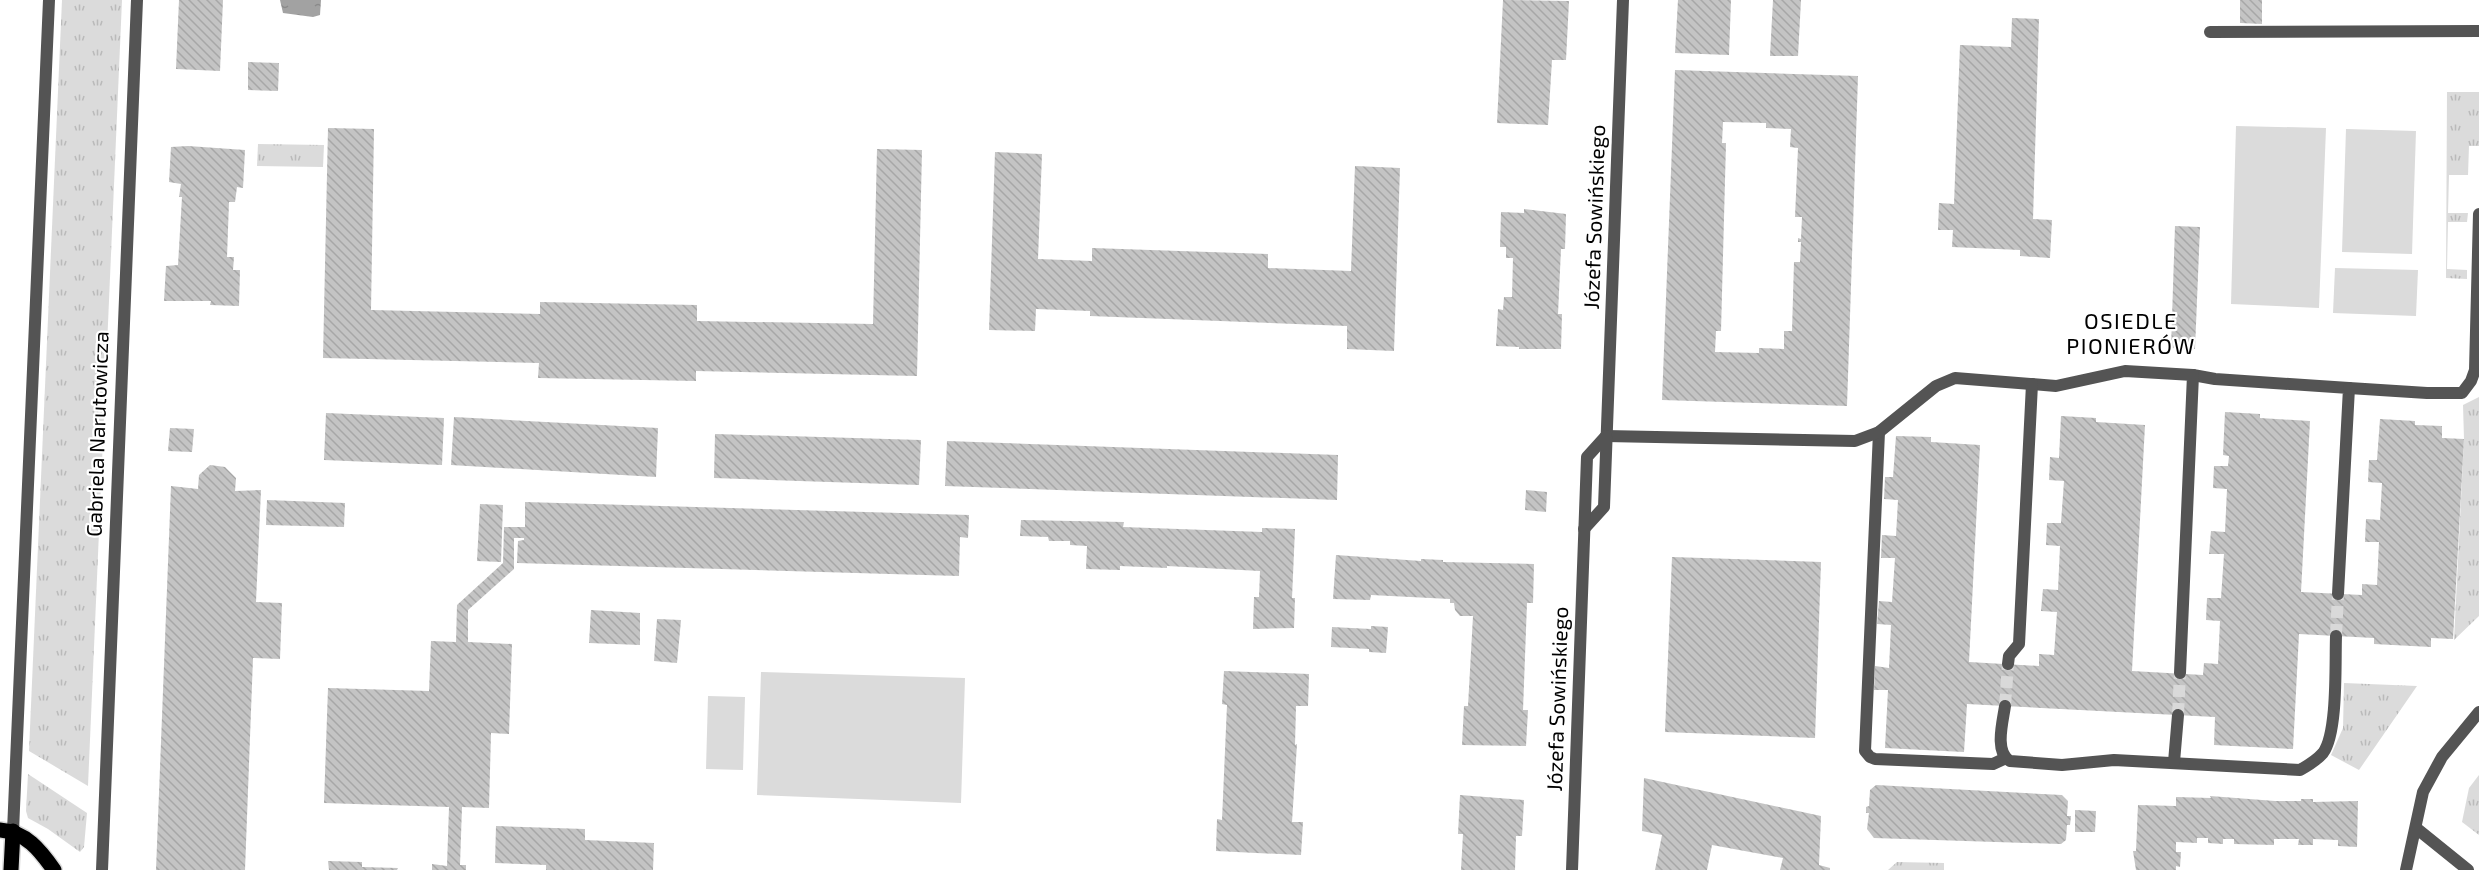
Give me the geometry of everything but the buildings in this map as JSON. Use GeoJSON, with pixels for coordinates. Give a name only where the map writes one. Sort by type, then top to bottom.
{"type":"FeatureCollection","features":[{"type":"Feature","properties":{"kind":"main road"},"geometry":{"type":"LineString","coordinates":[[6,831],[11,870]]}},
{"type":"Feature","properties":{"kind":"main road"},"geometry":{"type":"LineString","coordinates":[[6,831],[37,848],[54,870]]}},
{"type":"Feature","properties":{"kind":"street"},"geometry":{"type":"LineString","coordinates":[[6,831],[49,0]]}},
{"type":"Feature","properties":{"kind":"street","name":"Gabriela Narutowicza"},"geometry":{"type":"LineString","coordinates":[[102,870],[137,0]]}},
{"type":"Feature","properties":{"kind":"street","name":"Józefa Sowińskiego"},"geometry":{"type":"LineString","coordinates":[[1584,530],[1604,507],[1623,0]]}},
{"type":"Feature","properties":{"kind":"street"},"geometry":{"type":"LineString","coordinates":[[2210,32],[2479,31]]}},
{"type":"Feature","properties":{"kind":"street"},"geometry":{"type":"LineString","coordinates":[[1606,436],[1840,442],[1866,438],[1878,432],[1936,386],[1955,378],[2066,385],[2125,371],[2349,388],[2462,393],[2471,381],[2475,370],[2479,214]]}},
{"type":"Feature","properties":{"kind":"street"},"geometry":{"type":"LineString","coordinates":[[2180,673],[2193,375]]}},
{"type":"Feature","properties":{"kind":"street"},"geometry":{"type":"LineString","coordinates":[[2007,664],[2019,644],[2032,384]]}},
{"type":"Feature","properties":{"kind":"street"},"geometry":{"type":"LineString","coordinates":[[2338,594],[2349,388]]}},
{"type":"Feature","properties":{"kind":"street"},"geometry":{"type":"LineString","coordinates":[[1878,432],[1865,751],[1875,759],[1993,764],[2006,758]]}},
{"type":"Feature","properties":{"kind":"street","name":"Józefa Sowińskiego"},"geometry":{"type":"LineString","coordinates":[[1572,870],[1587,457],[1606,436]]}},
{"type":"Feature","properties":{"kind":"street"},"geometry":{"type":"LineString","coordinates":[[2005,706],[2001,749],[2006,758],[2010,760],[2061,765],[2114,760],[2174,762],[2300,770],[2312,764],[2324,751],[2332,732],[2336,636]]}},
{"type":"Feature","properties":{"kind":"street"},"geometry":{"type":"LineString","coordinates":[[2406,870],[2423,792],[2428,780],[2479,712]]}},
{"type":"Feature","properties":{"kind":"street"},"geometry":{"type":"LineString","coordinates":[[2174,762],[2178,715]]}},
{"type":"Feature","properties":{"kind":"street"},"geometry":{"type":"LineString","coordinates":[[2416,828],[2468,870]]}},
{"type":"Feature","properties":{"kind":"green space"},"geometry":{"type":"Polygon","coordinates":[[[62,0],[122,0],[88,786],[29,751],[62,0]]]}},
{"type":"Feature","properties":{"kind":"green space"},"geometry":{"type":"Polygon","coordinates":[[[2447,92],[2479,92],[2479,146],[2469,146],[2468,175],[2449,175],[2448,213],[2468,213],[2467,222],[2448,222],[2447,269],[2467,270],[2467,279],[2446,278],[2447,92]]]}},
{"type":"Feature","properties":{"kind":"green space"},"geometry":{"type":"Polygon","coordinates":[[[2236,126],[2326,128],[2319,308],[2231,304],[2236,126]]]}},
{"type":"Feature","properties":{"kind":"green space"},"geometry":{"type":"Polygon","coordinates":[[[2346,129],[2416,131],[2412,254],[2342,252],[2346,129]]]}},
{"type":"Feature","properties":{"kind":"green space"},"geometry":{"type":"Polygon","coordinates":[[[258,144],[324,145],[323,167],[257,166],[258,144]]]}},
{"type":"Feature","properties":{"kind":"green space"},"geometry":{"type":"Polygon","coordinates":[[[2335,268],[2418,270],[2416,316],[2333,313],[2335,268]]]}},
{"type":"Feature","properties":{"kind":"green space"},"geometry":{"type":"Polygon","coordinates":[[[2479,397],[2479,616],[2454,640],[2464,439],[2463,405],[2479,397]]]}},
{"type":"Feature","properties":{"kind":"green space"},"geometry":{"type":"Polygon","coordinates":[[[761,672],[965,678],[961,803],[757,795],[761,672]]]}},
{"type":"Feature","properties":{"kind":"green space"},"geometry":{"type":"Polygon","coordinates":[[[2344,683],[2417,686],[2359,770],[2331,755],[2343,728],[2344,683]]]}},
{"type":"Feature","properties":{"kind":"green space"},"geometry":{"type":"Polygon","coordinates":[[[708,696],[745,697],[743,770],[706,769],[708,696]]]}},
{"type":"Feature","properties":{"kind":"green space"},"geometry":{"type":"Polygon","coordinates":[[[28,774],[87,813],[84,847],[80,852],[28,818],[26,811],[28,774]]]}},
{"type":"Feature","properties":{"kind":"green space"},"geometry":{"type":"Polygon","coordinates":[[[2479,775],[2479,835],[2462,822],[2469,788],[2479,775]]]}},
{"type":"Feature","properties":{"kind":"green space"},"geometry":{"type":"Polygon","coordinates":[[[1897,862],[1944,863],[1944,870],[1888,870],[1897,862]]]}},
{"type":"Feature","properties":{"kind":"water"},"geometry":{"type":"Polygon","coordinates":[[[280,0],[321,0],[320,15],[313,17],[283,13],[280,0]]]}},
{"type":"Feature","properties":{"kind":"tunnel"},"geometry":{"type":"LineString","coordinates":[[2336,636],[2338,594]]}},
{"type":"Feature","properties":{"kind":"tunnel"},"geometry":{"type":"LineString","coordinates":[[2005,706],[2008,664]]}},
{"type":"Feature","properties":{"kind":"tunnel"},"geometry":{"type":"LineString","coordinates":[[2178,715],[2180,673]]}},
{"type":"Feature","properties":{"kind":"district","name":"OSIEDLE PIONIERÓW"},"geometry":{"type":"Point","coordinates":[2131,334]}}]}
